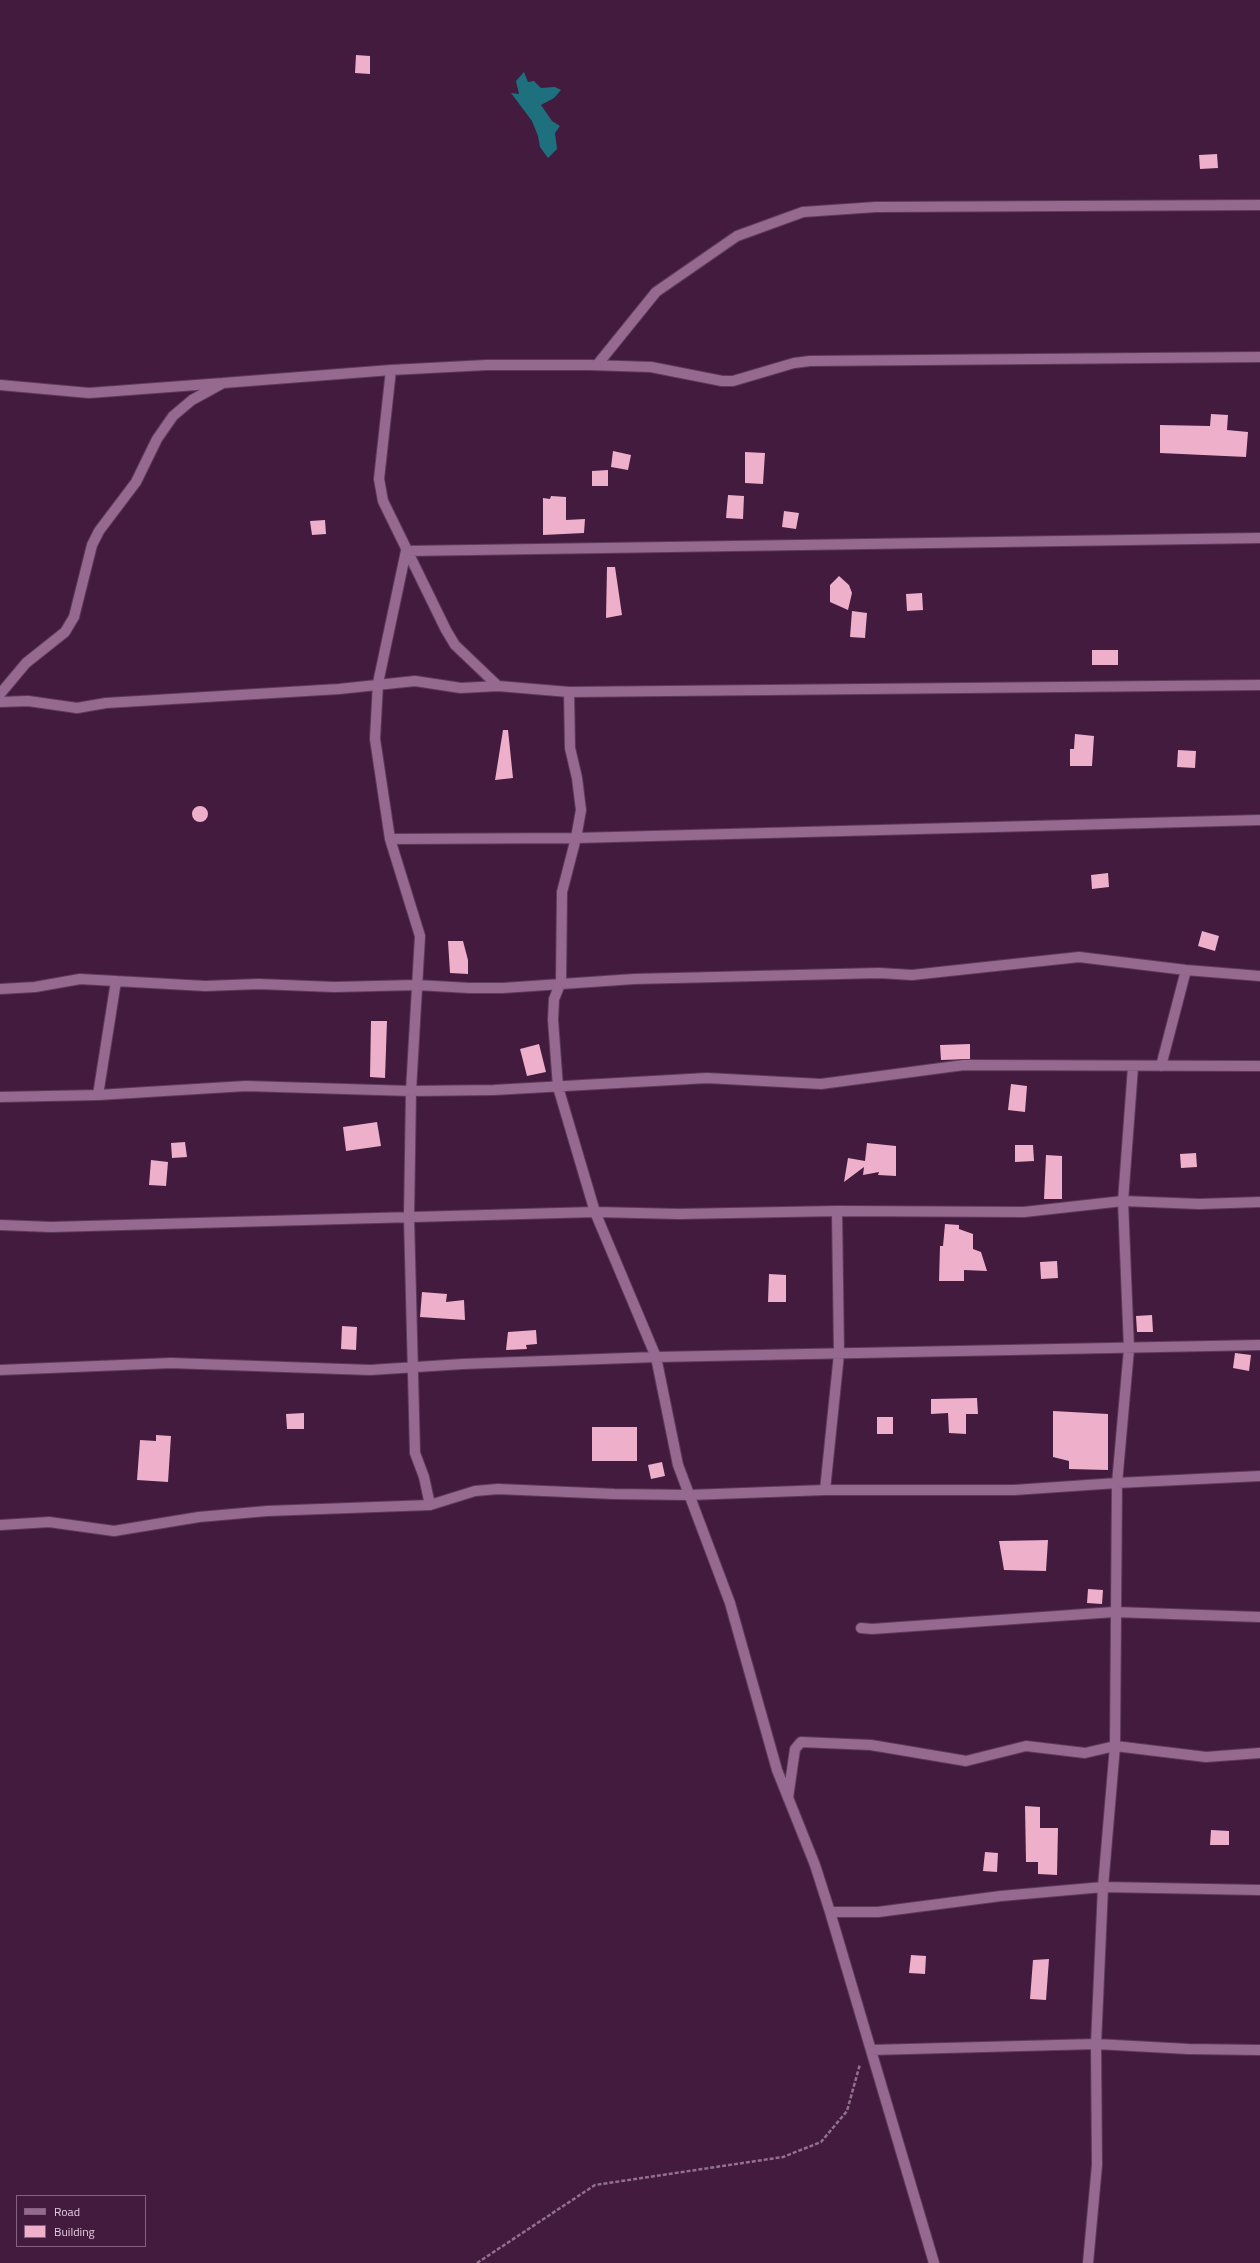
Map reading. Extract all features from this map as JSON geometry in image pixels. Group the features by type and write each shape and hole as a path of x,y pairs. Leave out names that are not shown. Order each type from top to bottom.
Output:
{"street":[{"path":"597,365 656,292 737,236 803,212 876,207 1260,205"},
{"path":"0,385 89,393 392,370 486,365 597,365 657,368 722,381 733,381 794,363 810,361 1260,357"},
{"path":"392,370 379,479 383,501 440,620 455,645 498,686"},
{"path":"0,694 26,664 65,632 74,617 92,545 99,531 136,482 157,439 173,416 192,400 223,383"},
{"path":"406,551 1260,538"},
{"path":"406,551 378,683 375,739 390,839 420,936 411,1091 409,1217 415,1453 424,1477 430,1505"},
{"path":"0,702 28,701 77,708 106,703 339,689 378,683 422,681 461,688 498,686 569,692 1260,685"},
{"path":"569,692 570,748 577,778 581,810 576,838 562,892 561,982 554,999 553,1013 558,1087 595,1212 656,1357 678,1465 730,1603 777,1770 787,1799 815,1865 868,2038 934,2263"},
{"path":"390,839 576,838 1260,820"},
{"path":"0,989 35,987 80,979 205,986 259,984 334,987 417,985 476,988 561,982 879,973 912,975 1079,957 1186,970 1260,976"},
{"path":"1161,1066 1186,970"},
{"path":"98,1095 116,982"},
{"path":"0,1097 98,1095 246,1086 411,1091 494,1090 707,1078 821,1084 842,1083 964,1066 1260,1066"},
{"path":"1088,2263 1097,2166 1096,2044 1103,1887 1114,1746 1114,1612 1117,1483 1129,1349 1123,1201 1133,1067"},
{"path":"0,1225 51,1227 595,1212 679,1214 837,1211 1024,1212 1123,1201 1199,1204 1260,1202"},
{"path":"826,1490 839,1354 837,1211"},
{"path":"0,1370 171,1363 370,1370 656,1357 1129,1349 1260,1345"},
{"path":"0,1525 49,1522 114,1531 200,1517 267,1511 430,1505 475,1491 498,1489 614,1494 689,1495 826,1490 1014,1490 1260,1476"},
{"path":"861,1628 872,1629 1114,1612 1260,1617"},
{"path":"787,1799 795,1749 801,1742 871,1746 966,1761 1026,1746 1085,1753 1114,1746 1206,1757 1260,1753"},
{"path":"830,1912 878,1912 1001,1896 1103,1887 1260,1890"},
{"path":"871,2050 1096,2044 1188,2049 1260,2050"}],"path":[{"path":"477,2263 595,2185 783,2156 821,2142 847,2110 868,2038"}],"shaded area":[{"path":"524,72 528,82 534,81 541,88 555,87 561,90 554,98 541,105 552,121 560,126 555,133 557,149 548,158 540,147 538,136 532,121 511,93 519,94 516,81"}],"building":[{"path":"356,55 370,56 370,74 355,73"},
{"path":"1217,154 1218,168 1200,169 1199,155"},
{"path":"1211,414 1228,415 1227,430 1248,432 1246,457 1160,453 1160,425 1210,426"},
{"path":"613,451 631,455 628,470 611,467"},
{"path":"745,452 765,453 763,484 745,483"},
{"path":"608,470 608,486 592,486 592,471"},
{"path":"728,495 744,496 743,519 726,518"},
{"path":"551,496 566,497 566,520 585,519 584,533 543,535 543,498 550,499"},
{"path":"784,511 799,513 796,529 782,527"},
{"path":"325,520 326,534 312,535 310,521"},
{"path":"607,567 615,567 622,615 606,618"},
{"path":"839,576 849,585 852,593 848,610 830,602 830,585"},
{"path":"922,593 923,610 907,611 906,594"},
{"path":"852,611 867,613 865,638 850,637"},
{"path":"1092,650 1118,650 1118,665 1092,665"},
{"path":"503,730 508,730 513,778 495,780"},
{"path":"1075,734 1094,736 1092,766 1070,766 1070,749 1074,749"},
{"path":"1178,750 1196,751 1195,768 1177,767"},
{"path":"200,806 206,808 208,814 206,820 200,822 194,820 192,814 194,808"},
{"path":"1108,873 1109,887 1092,889 1091,875"},
{"path":"1202,931 1219,936 1215,951 1198,946"},
{"path":"448,941 463,941 468,960 468,974 450,973"},
{"path":"371,1021 387,1021 385,1078 370,1077"},
{"path":"539,1044 546,1072 527,1076 520,1049"},
{"path":"970,1044 970,1059 941,1060 940,1045"},
{"path":"1011,1084 1027,1086 1025,1112 1008,1110"},
{"path":"377,1122 381,1146 346,1151 343,1127"},
{"path":"185,1142 187,1157 172,1158 171,1143"},
{"path":"867,1143 896,1146 896,1176 878,1175 879,1172 863,1175 864,1167 844,1182 848,1158 865,1161"},
{"path":"1015,1145 1033,1145 1034,1161 1015,1162"},
{"path":"1196,1153 1197,1167 1181,1168 1180,1154"},
{"path":"1046,1155 1062,1156 1062,1199 1044,1199"},
{"path":"151,1160 168,1162 166,1186 149,1185"},
{"path":"945,1224 959,1225 959,1229 973,1234 973,1249 981,1252 987,1271 964,1270 964,1281 939,1281 940,1246 943,1246"},
{"path":"1057,1261 1058,1278 1041,1279 1040,1262"},
{"path":"769,1274 786,1275 786,1302 768,1302"},
{"path":"422,1292 447,1294 446,1302 464,1300 465,1320 420,1317"},
{"path":"1152,1315 1153,1332 1137,1332 1136,1316"},
{"path":"342,1326 357,1327 356,1350 341,1349"},
{"path":"536,1330 537,1344 526,1345 527,1349 506,1350 508,1332"},
{"path":"1235,1353 1251,1355 1249,1371 1233,1368"},
{"path":"977,1398 978,1414 966,1414 966,1434 949,1433 948,1413 931,1414 931,1399"},
{"path":"1053,1411 1108,1414 1108,1470 1069,1469 1069,1461 1053,1457"},
{"path":"304,1413 304,1429 287,1429 286,1414"},
{"path":"877,1417 893,1417 893,1434 877,1434"},
{"path":"592,1427 637,1427 637,1461 592,1461"},
{"path":"156,1435 171,1436 168,1482 137,1480 140,1440 156,1441"},
{"path":"662,1462 665,1476 651,1479 648,1465"},
{"path":"1048,1540 1046,1571 1004,1570 999,1541"},
{"path":"1088,1589 1103,1590 1102,1604 1087,1603"},
{"path":"1025,1806 1040,1807 1040,1828 1058,1828 1057,1875 1038,1874 1038,1862 1026,1862"},
{"path":"1211,1830 1229,1831 1229,1845 1210,1845"},
{"path":"985,1852 998,1853 997,1872 983,1871"},
{"path":"911,1955 926,1956 925,1974 909,1973"},
{"path":"1049,1959 1046,2000 1030,1999 1033,1960"}]}
